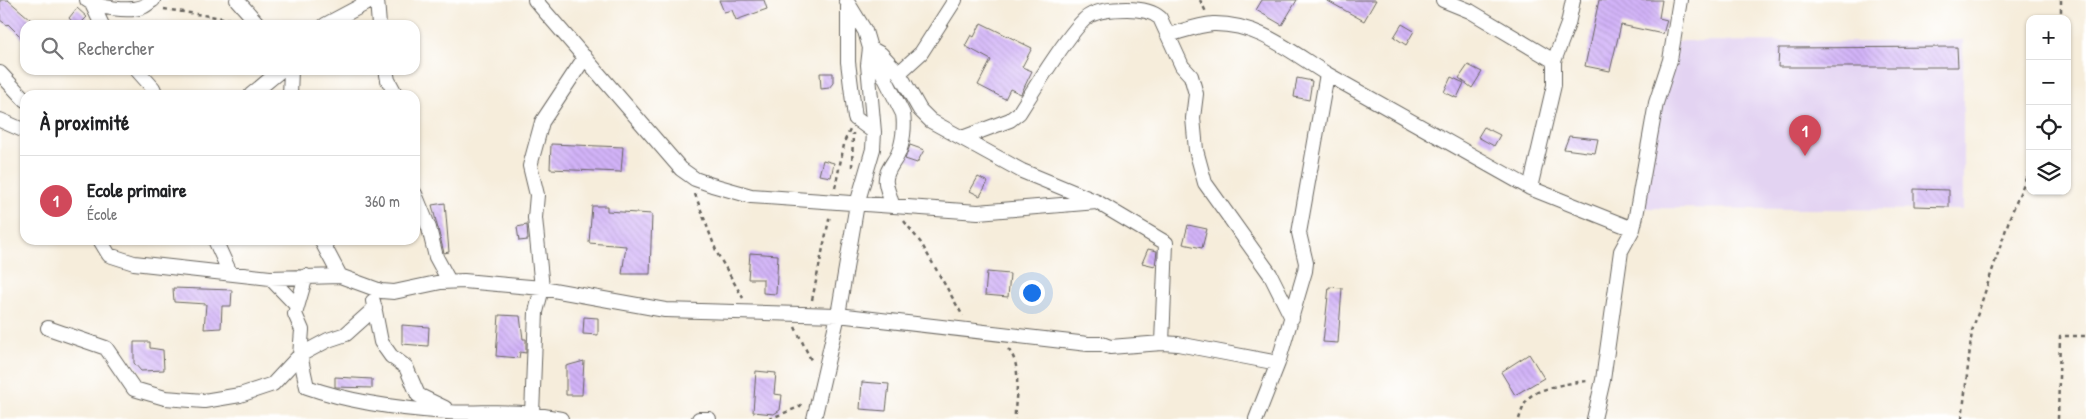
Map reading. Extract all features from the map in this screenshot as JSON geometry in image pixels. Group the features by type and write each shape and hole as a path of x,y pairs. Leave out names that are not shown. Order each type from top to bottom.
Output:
{"street":[{"path":"236,0 254,20"},
{"path":"335,20 372,0"},
{"path":"377,0 379,20"},
{"path":"536,0 681,169 691,176 712,185 751,196 978,212 1097,202"},
{"path":"899,74 921,53 955,0"},
{"path":"1443,0 1470,10 1554,62"},
{"path":"1530,188 1554,85 1554,62 1568,24 1573,0"},
{"path":"1594,419 1603,380 1621,252 1633,229 1656,103 1670,60 1680,0"},
{"path":"89,2 116,9 142,7 149,2"},
{"path":"89,2 99,20"},
{"path":"847,2 866,32 870,48 903,114 904,123 898,153 889,167 886,183 891,195 892,206"},
{"path":"847,2 848,62 855,118 874,132"},
{"path":"962,138 1010,120 1020,113 1076,27 1089,15 1120,9 1145,10 1154,7 1182,66 1191,76 1196,94 1194,126 1196,150 1205,183 1270,274 1292,318"},
{"path":"1168,35 1213,24 1244,27 1264,34 1327,74 1530,188 1633,229"},
{"path":"870,48 881,54 899,74 920,110 931,120 1022,170 1097,202 1166,243 1162,343"},
{"path":"814,419 838,315 856,204 873,149 874,132 868,65 870,48"},
{"path":"532,414 536,312 542,288 535,218 537,195 530,166 542,122 585,57"},
{"path":"0,74 20,95"},
{"path":"1256,419 1278,363 1306,271 1306,258 1299,233 1327,74"},
{"path":"142,75 155,90"},
{"path":"257,90 275,75"},
{"path":"290,90 291,75"},
{"path":"387,75 393,90"},
{"path":"0,120 20,129"},
{"path":"420,206 429,228 436,258 449,281"},
{"path":"103,245 109,255 134,263 270,278 340,276 369,288 394,292 449,281 542,288 665,310 838,315 1102,344 1110,347 1162,343 1178,344 1278,363"},
{"path":"217,245 230,273"},
{"path":"324,245 340,276"},
{"path":"306,276 295,314 302,330 300,355 307,387 341,399 451,416 506,410 561,419"},
{"path":"270,278 297,306"},
{"path":"369,288 384,349 406,367 418,395 451,416"},
{"path":"48,328 106,348 134,389 165,398 204,401 240,395 273,384 300,355 328,340 346,334 375,308"},
{"path":"518,419 532,414"},
{"path":"699,419 709,419"}],"path":[{"path":"2061,0 2061,15"},
{"path":"149,2 180,12 232,20"},
{"path":"691,176 701,214 717,253 751,312"},
{"path":"1962,419 1972,331 2010,217 2026,179"},
{"path":"892,206 921,243 971,330"},
{"path":"785,313 799,332 823,383"},
{"path":"2058,419 2060,336 2086,336"},
{"path":"1003,345 1010,352 1013,359 1018,381 1014,400 1016,419"},
{"path":"1519,419 1527,399 1534,394 1572,382 1603,380"},
{"path":"769,419 799,407 805,401"}],"shaded area":[{"path":"1963,40 1963,210 1638,208 1673,41 1874,42"}],"building":[{"path":"0,0 8,0 31,20 20,20 20,36 8,24 0,20"},
{"path":"719,0 764,0 767,9 736,20 732,10 724,12"},
{"path":"1262,0 1297,0 1282,25 1256,10"},
{"path":"1326,0 1376,0 1364,21"},
{"path":"1599,0 1662,0 1659,18 1667,20 1663,34 1621,25 1610,71 1585,66"},
{"path":"77,8 87,17 84,20 71,20 69,18"},
{"path":"981,23 1032,48 1022,67 1032,71 1021,94 1010,89 1005,99 978,85 991,60 965,46 971,35 974,37"},
{"path":"1402,24 1414,31 1406,45 1394,37"},
{"path":"1957,47 1958,67 1778,67 1779,48"},
{"path":"1468,65 1482,72 1472,88 1459,78"},
{"path":"820,73 833,73 833,83 829,88 821,89"},
{"path":"1451,77 1464,83 1457,98 1444,92"},
{"path":"1297,78 1312,81 1309,100 1294,97"},
{"path":"1484,127 1500,135 1494,146 1478,137"},
{"path":"1569,136 1598,139 1595,153 1564,149"},
{"path":"551,144 623,147 621,172 550,169"},
{"path":"910,145 924,150 917,163 905,159"},
{"path":"823,160 834,163 831,177 819,175"},
{"path":"978,177 988,182 980,196 970,191"},
{"path":"1914,189 1949,190 1949,207 1914,206"},
{"path":"445,203 449,252 444,253 432,205"},
{"path":"592,206 607,206 607,211 652,214 650,274 622,274 626,246 589,243"},
{"path":"527,225 528,240 519,241 517,227"},
{"path":"1188,225 1207,229 1202,248 1183,244"},
{"path":"1148,249 1157,251 1155,266 1142,263"},
{"path":"750,253 778,255 776,294 763,293 763,279 748,279"},
{"path":"987,272 1010,274 1008,297 985,295"},
{"path":"1329,287 1342,288 1338,343 1323,342"},
{"path":"173,288 232,290 231,306 222,306 221,328 204,329 206,304 174,302"},
{"path":"499,315 520,316 523,339 526,339 526,353 520,352 519,358 496,356"},
{"path":"584,317 598,318 598,335 583,334"},
{"path":"402,325 429,327 428,346 402,344"},
{"path":"134,342 150,342 150,348 163,350 164,370 141,371 134,363"},
{"path":"1529,354 1544,378 1515,395 1501,372"},
{"path":"584,361 582,395 566,395 566,366"},
{"path":"756,371 776,373 774,394 782,395 780,410 774,414 753,412"},
{"path":"335,377 372,379 372,388 335,387"},
{"path":"862,382 889,384 886,411 860,409"}],"place":[{"name":"Ecole primaire","path":"1805,156"}]}
